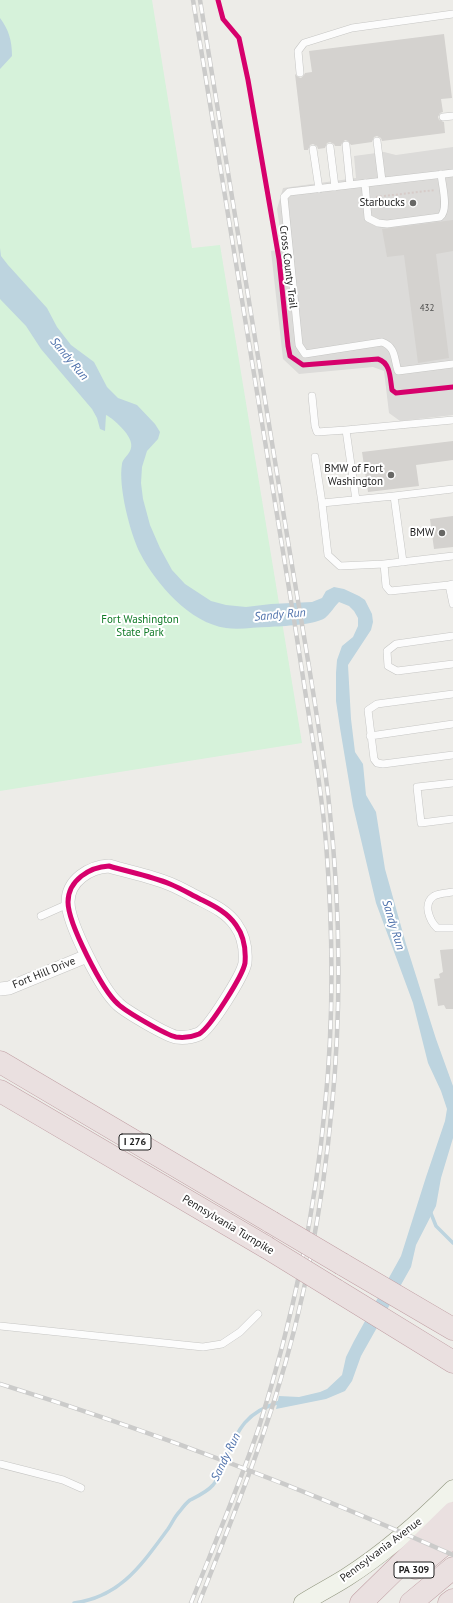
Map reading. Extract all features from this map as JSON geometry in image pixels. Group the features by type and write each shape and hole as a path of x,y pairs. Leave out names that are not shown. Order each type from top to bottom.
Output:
{"highway":[{"name":"I 276","path":"0,1062 453,1329"},
{"name":"Pennsylvania Turnpike","path":"0,1091 266,1247 453,1362"},
{"path":"361,1603 453,1513"},
{"name":"PA 309","path":"375,1603 453,1537"},
{"name":"PA 309","path":"411,1603 453,1568"},
{"path":"448,1603 453,1600"}],"main road":[{"name":"Pennsylvania Avenue","path":"303,1603 348,1576 384,1550 426,1516 453,1489"}],"street":[{"path":"109,866 170,884 218,907 230,918 241,934 244,943 245,964 242,974 208,1026 199,1034 186,1038 172,1036 119,1006 107,992 87,956 69,914 68,904 70,890 76,881 93,868 109,866"},
{"name":"Fort Hill Drive","path":"0,989 9,988 87,956"}],"lane":[{"path":"300,74 298,51 304,43 352,28 453,14"},
{"path":"443,117 453,116"},
{"path":"377,141 382,181"},
{"path":"346,145 350,185"},
{"path":"330,147 335,187"},
{"path":"313,149 320,189"},
{"path":"365,183 368,218 378,224 387,224 442,216 444,206 441,174"},
{"path":"453,174 441,174 289,192 284,197 299,345 305,354 382,342 388,344 392,348 398,371 453,364"},
{"path":"312,396 317,432 453,420"},
{"path":"346,430 356,500"},
{"path":"315,457 328,555 340,566 384,564 453,556"},
{"path":"322,503 453,489"},
{"path":"394,496 403,562"},
{"path":"384,564 386,586 390,591 451,585 453,604"},
{"path":"453,636 396,644 387,651 388,666 397,671 453,664"},
{"path":"453,694 377,704 368,710 374,760 377,763 383,764 453,755"},
{"path":"370,736 453,724"},
{"path":"453,783 417,787 421,823 453,819"},
{"path":"453,892 438,894 432,897 429,902 428,911 431,922 437,928 453,928"},
{"path":"41,916 68,904"},
{"path":"0,1326 203,1347 222,1344 240,1332 258,1314"},
{"path":"0,1464 64,1480 81,1488"}],"path":[{"path":"219,0 220,7"},
{"path":"374,198 439,190"}],"shaded area":[{"path":"453,147 453,415 400,421 389,413 384,371 373,367 299,374 283,359 271,251 283,249 277,209 283,188 356,178 354,156 384,152 396,155"}],"green space":[{"name":"Fort Washington State Park","path":"0,0 152,0 192,248 220,245 302,743 0,791"}],"water":[{"path":"0,18 6,27 9,36 12,56 0,69"},
{"path":"0,248 1,256 47,308 57,327 71,345 94,362 107,387 118,398 137,405 155,424 160,432 158,439 147,451 142,467 141,483 143,499 150,525 160,548 172,570 185,584 211,601 226,605 246,607 312,602 322,598 326,591 334,587 344,589 365,600 372,614 373,622 371,630 348,665 351,719 355,752 363,764 366,795 376,812 385,869 406,944 436,1039 453,1086 453,1138 441,1178 436,1206 416,1245 411,1267 361,1356 352,1381 345,1391 326,1399 276,1409 279,1396 299,1397 320,1392 327,1389 342,1375 346,1357 401,1256 445,1121 447,1109 441,1091 428,1063 413,1003 376,903 353,806 336,701 336,673 337,660 342,646 353,637 358,626 358,618 349,606 339,602 325,618 306,624 231,629 213,625 200,619 187,610 165,589 155,577 140,553 132,534 123,497 121,473 122,464 131,450 130,439 121,427 106,415 105,431 100,429 97,418 92,409 41,349 26,326 0,299"}],"building":[{"path":"444,34 452,98 441,99 443,112 440,113 438,117 439,120 444,122 445,133 382,141 381,138 377,136 374,137 372,142 351,145 345,140 341,146 335,146 330,142 327,143 325,148 318,149 317,146 313,144 310,145 308,150 304,150 295,74 301,78 305,73 312,72 309,51"},
{"path":"453,220 453,251 436,254 449,358 418,363 404,255 387,257 382,229"},
{"name":"BMW of Fort Washington","path":"453,441 453,460 416,465 419,486 368,492 362,452"},
{"name":"BMW","path":"453,516 453,547 434,549 430,519"},
{"path":"453,949 453,1009 446,1009 444,1005 438,1006 434,979 440,978 439,974 443,972 440,950"}],"waterway":[{"path":"430,1211 436,1226 453,1243"},
{"name":"Sandy Run","path":"74,1603 90,1600 105,1594 129,1577 149,1554 186,1504 190,1500 205,1492 214,1483 242,1426 257,1412 280,1402"}],"railway":[{"path":"191,1603 235,1493 259,1427 282,1348 301,1268 321,1147 328,1073 332,974 328,876 320,786 193,0"},
{"path":"199,1603 258,1448 276,1395 296,1324 312,1252 324,1179 335,1067 338,989 335,872 324,761 200,0"},
{"path":"0,1384 58,1402 229,1463 341,1507 453,1555"}],"cycle path":[{"name":"Cross County Trail","path":"218,0 223,19 239,38 248,80 279,259 290,356 303,365 378,359 388,368 392,390 396,393 453,387"},
{"path":"109,866 178,887 229,916 239,929 245,948 245,963 243,969 218,1012 211,1022 199,1034 188,1037 176,1037 137,1017 118,1004 103,985 95,971 87,956 69,912 69,894 72,887 81,876 95,869 109,866"}],"place":[{"name":"Starbucks","path":"413,203"},
{"name":"BMW of Fort Washington","path":"391,475"},
{"name":"BMW","path":"442,533"}]}
